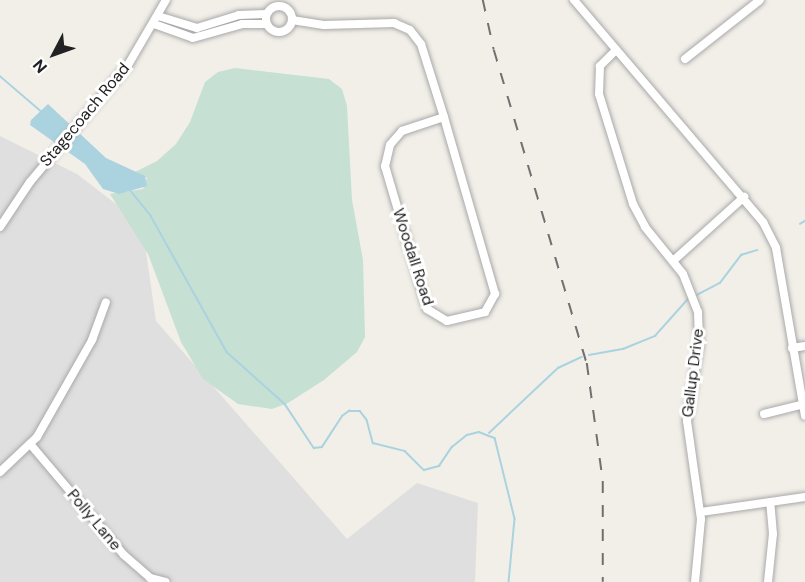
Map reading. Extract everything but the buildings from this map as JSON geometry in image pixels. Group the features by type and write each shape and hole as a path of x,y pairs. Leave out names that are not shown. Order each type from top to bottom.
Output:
{"street":[{"name":"Stagecoach Road","path":"0,227 51,158 128,65 166,0"},
{"path":"574,0 744,197 776,248 801,405 805,416"},
{"path":"685,59 760,0"},
{"name":"Woodall Road","path":"156,20 197,28 239,15 266,14 272,7 282,5 290,11 292,20"},
{"path":"266,14 266,24"},
{"name":"Woodall Road","path":"156,20 193,38 242,24 266,24 280,32 292,20"},
{"name":"Woodall Road","path":"292,20 324,25 390,22 407,28 421,44 444,117 495,294 485,312 447,321 427,309 385,166 390,145 402,131 444,117"},
{"name":"Gallup Drive","path":"616,50 600,66 599,94 638,217 691,287 698,312 699,345 687,421 701,512 695,582"},
{"path":"673,261 744,197"},
{"path":"0,472 31,445 92,340 106,302"},
{"path":"792,348 805,346"},
{"path":"764,414 801,405"},
{"name":"Polly Lane","path":"31,445 124,555 150,578 166,582"},
{"path":"701,512 805,496"},
{"path":"768,582 773,534 770,502"}],"shaded area":[{"path":"0,136 77,174 142,224 156,321 347,539 417,483 478,503 475,582 0,582"}],"green space":[{"path":"235,68 329,79 342,89 347,106 352,200 363,260 365,337 357,352 324,380 288,403 272,409 238,404 203,379 181,342 148,254 110,194 143,189 147,178 135,172 157,161 176,144 190,122 205,82 218,72"}],"water":[{"path":"48,104 106,158 145,176 147,186 119,194 103,189 85,164 30,125 31,120"}],"waterway":[{"path":"0,76 42,112"},
{"path":"131,191 151,216 227,352 285,404 314,448 322,447 342,416 349,411 360,411 367,420 373,443 405,451 424,470 439,466 452,447 467,435 479,432 495,438 515,519 509,582"},
{"path":"800,224 805,221"},
{"path":"697,295 720,283 741,255 757,250"},
{"path":"589,355 623,349 655,336 689,298"},
{"path":"489,433 558,368 582,357"}],"railway":[{"path":"483,0 494,50 587,363 603,481 603,582"}]}
